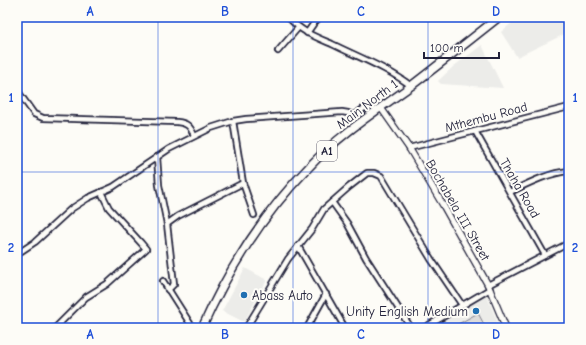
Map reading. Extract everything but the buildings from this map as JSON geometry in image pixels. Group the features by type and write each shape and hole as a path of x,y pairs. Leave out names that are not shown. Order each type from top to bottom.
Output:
{"main road":[{"name":"Main North 1","path":"202,328 214,300 238,258 273,207 309,166 363,120 411,86 500,17"}],"street":[{"path":"288,17 298,28 361,58 403,80 411,86"},
{"path":"307,33 320,17"},
{"path":"278,51 298,28"},
{"path":"18,94 34,114 43,118 177,122 187,124 194,135"},
{"path":"17,254 35,242 71,209 88,198 113,187 157,157 194,135 233,121 342,112 353,116 366,107"},
{"name":"Mthembu Road","path":"409,148 569,107"},
{"name":"Bochabela III Street","path":"381,108 409,148 443,205 489,287 506,328"},
{"path":"357,112 363,120"},
{"path":"233,121 243,183 254,214"},
{"name":"Thaha Road","path":"475,131 545,255"},
{"path":"157,157 159,185 167,224 174,284 168,290"},
{"path":"510,192 549,175 569,171"},
{"path":"246,328 288,259 312,228 324,209 349,186 367,173 374,172 381,176 431,259 462,305"},
{"path":"167,224 178,216 243,183"},
{"path":"55,328 86,297 106,284 146,249 109,208 101,192"},
{"path":"332,202 347,223 366,258 411,328"},
{"path":"424,328 489,287 569,243"},
{"path":"298,246 345,328"},
{"path":"163,281 190,325 195,327 194,328"},
{"path":"307,328 326,294"}],"shaded area":[{"path":"519,17 567,17 569,20 569,32 517,57 501,32"},
{"path":"482,45 503,88 441,84 438,81 454,66"},
{"name":"Abass Auto","path":"245,268 267,280 244,322 222,311"},
{"name":"Unity English Medium","path":"486,294 500,328 430,328"},
{"path":"478,313 486,328 451,328"}],"place":[{"name":"Abass Auto","path":"244,295"},
{"name":"Unity English Medium","path":"476,311"}]}
